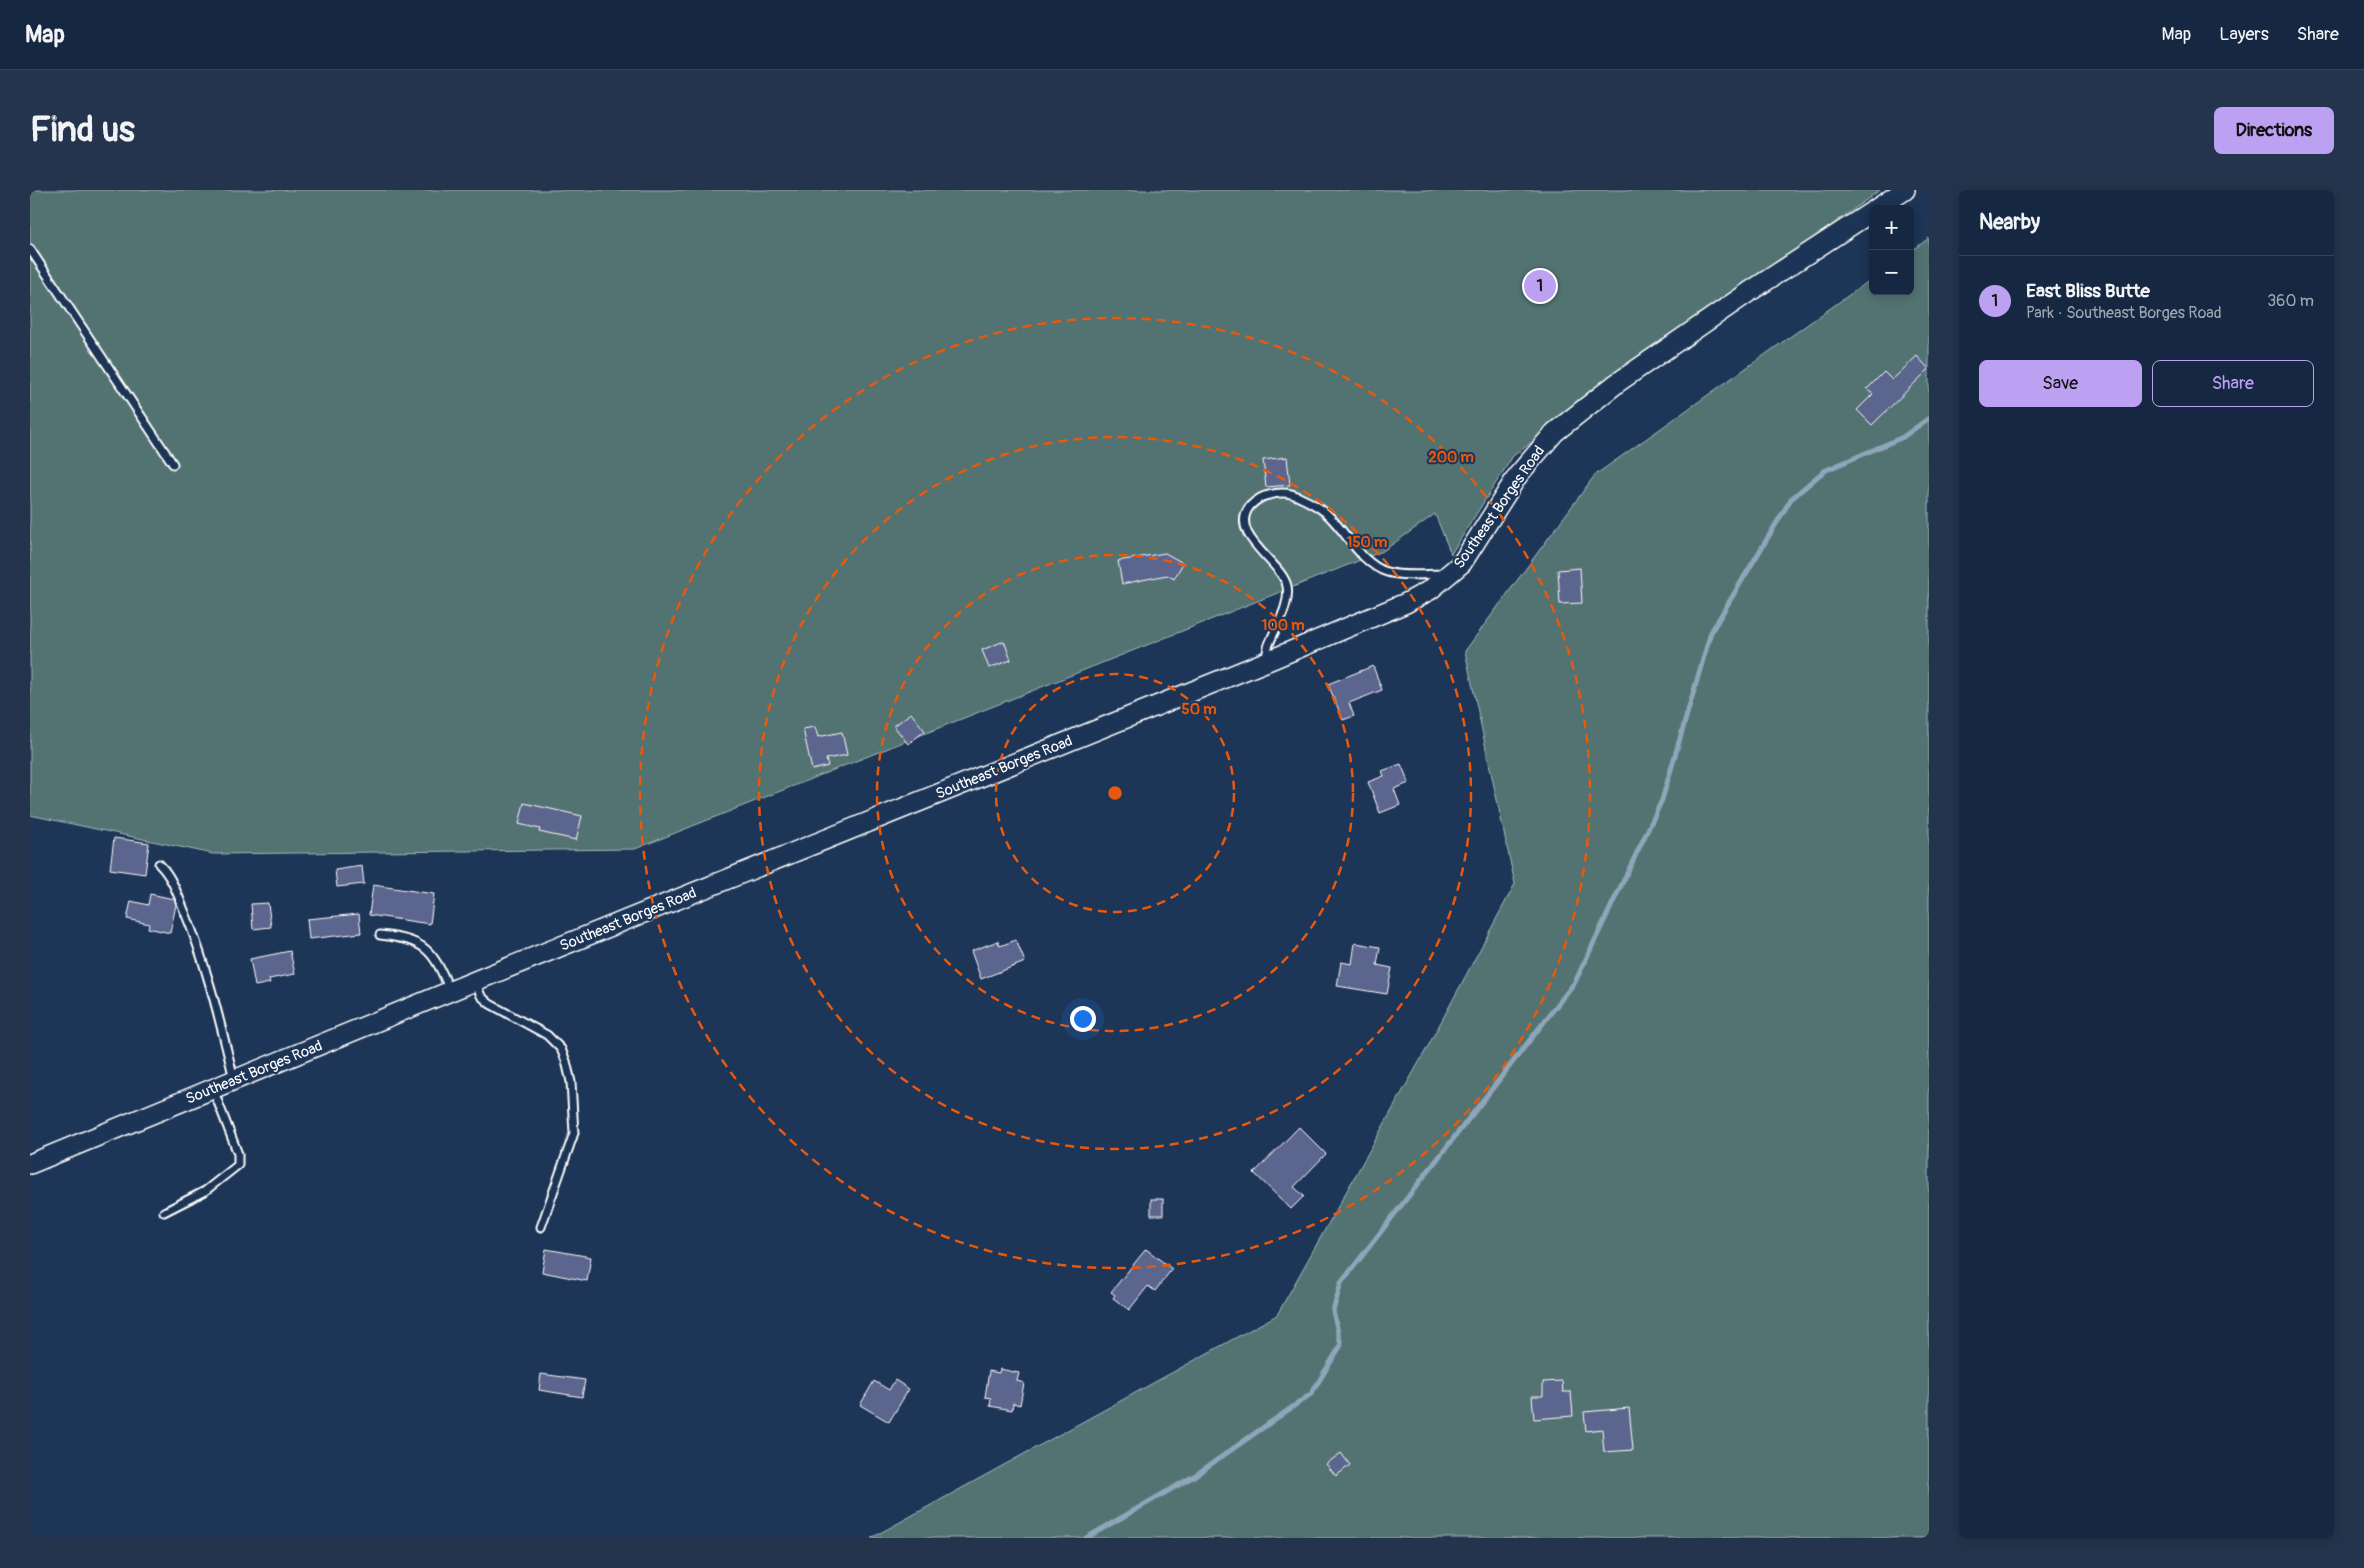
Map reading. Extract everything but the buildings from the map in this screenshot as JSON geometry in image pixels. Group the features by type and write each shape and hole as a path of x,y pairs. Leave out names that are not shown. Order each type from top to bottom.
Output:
{"street":[{"path":"1882,205 1905,190"},
{"name":"Southeast Borges Road","path":"30,1164 450,991 1270,660 1406,603 1430,590 1451,573 1470,551 1518,474 1555,432 1617,383 1749,292 1869,214"}],"lane":[{"path":"30,249 173,464"},
{"path":"1270,660 1267,652 1268,647 1284,608 1287,586 1274,564 1252,541 1248,532 1246,515 1254,502 1266,496 1278,493 1292,494 1309,501 1329,516 1357,550 1372,564 1386,572 1400,575 1451,573"},
{"path":"159,864 169,874 194,934 220,1019 234,1080"},
{"path":"380,935 405,938 420,944 437,962 450,991"},
{"path":"475,981 481,996 490,1004 547,1035 561,1049 566,1061 571,1082 574,1133 541,1227"},
{"path":"164,1212 205,1191 238,1165 238,1154 213,1089"}],"green space":[{"path":"30,190 1880,190 1513,456 1451,554 1435,514 1383,551 635,849 213,854 30,815"},
{"path":"1929,238 1929,1538 871,1538 1277,1315 1427,1048 1515,884 1465,651 1595,475 1869,281 1869,295 1914,295 1914,249"}],"waterway":[{"path":"1086,1538 1194,1476 1311,1394 1341,1345 1333,1311 1341,1283 1575,982 1662,800 1711,632 1791,499 1824,471 1903,437 1929,418"}],"place":[{"name":"East Bliss Butte","path":"1540,286"}]}
